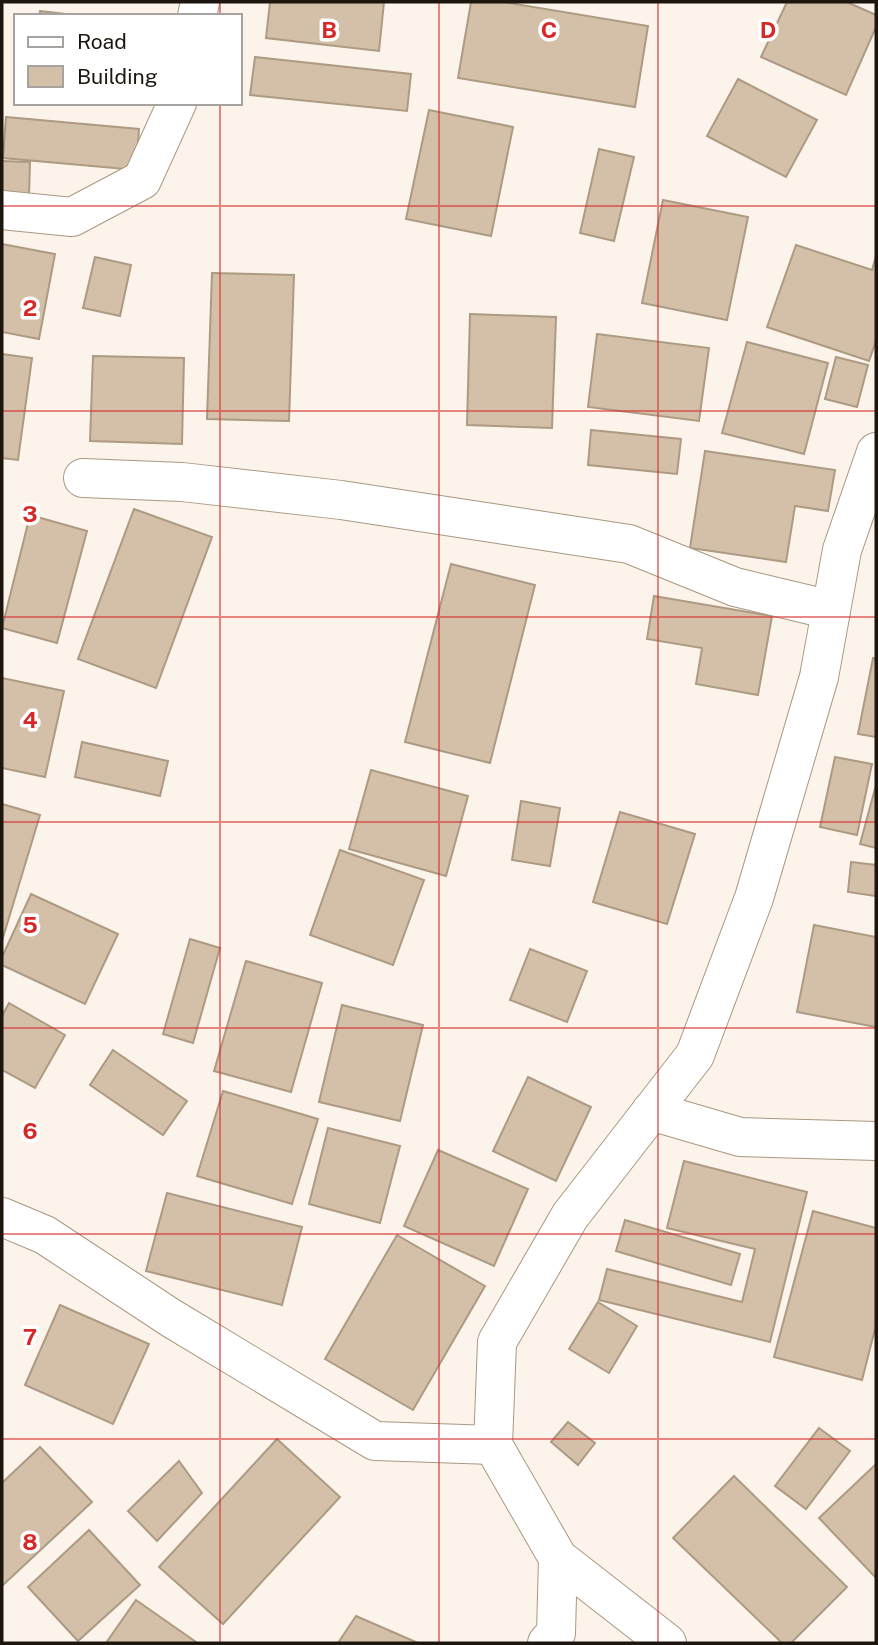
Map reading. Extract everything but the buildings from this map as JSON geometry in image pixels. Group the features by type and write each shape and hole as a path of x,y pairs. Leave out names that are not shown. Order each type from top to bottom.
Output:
{"street":[{"path":"2,210 72,218 142,180 176,105"},
{"path":"667,1643 558,1558 493,1445 497,1342 570,1216 695,1055 754,898 818,677 842,550 876,452"},
{"path":"83,478 181,482 341,500 629,544 735,587 831,610"},
{"path":"651,1111 740,1137 876,1141"},
{"path":"2,1217 45,1235 171,1318 375,1441 493,1445"},
{"path":"547,1643 556,1633 558,1558"}]}
